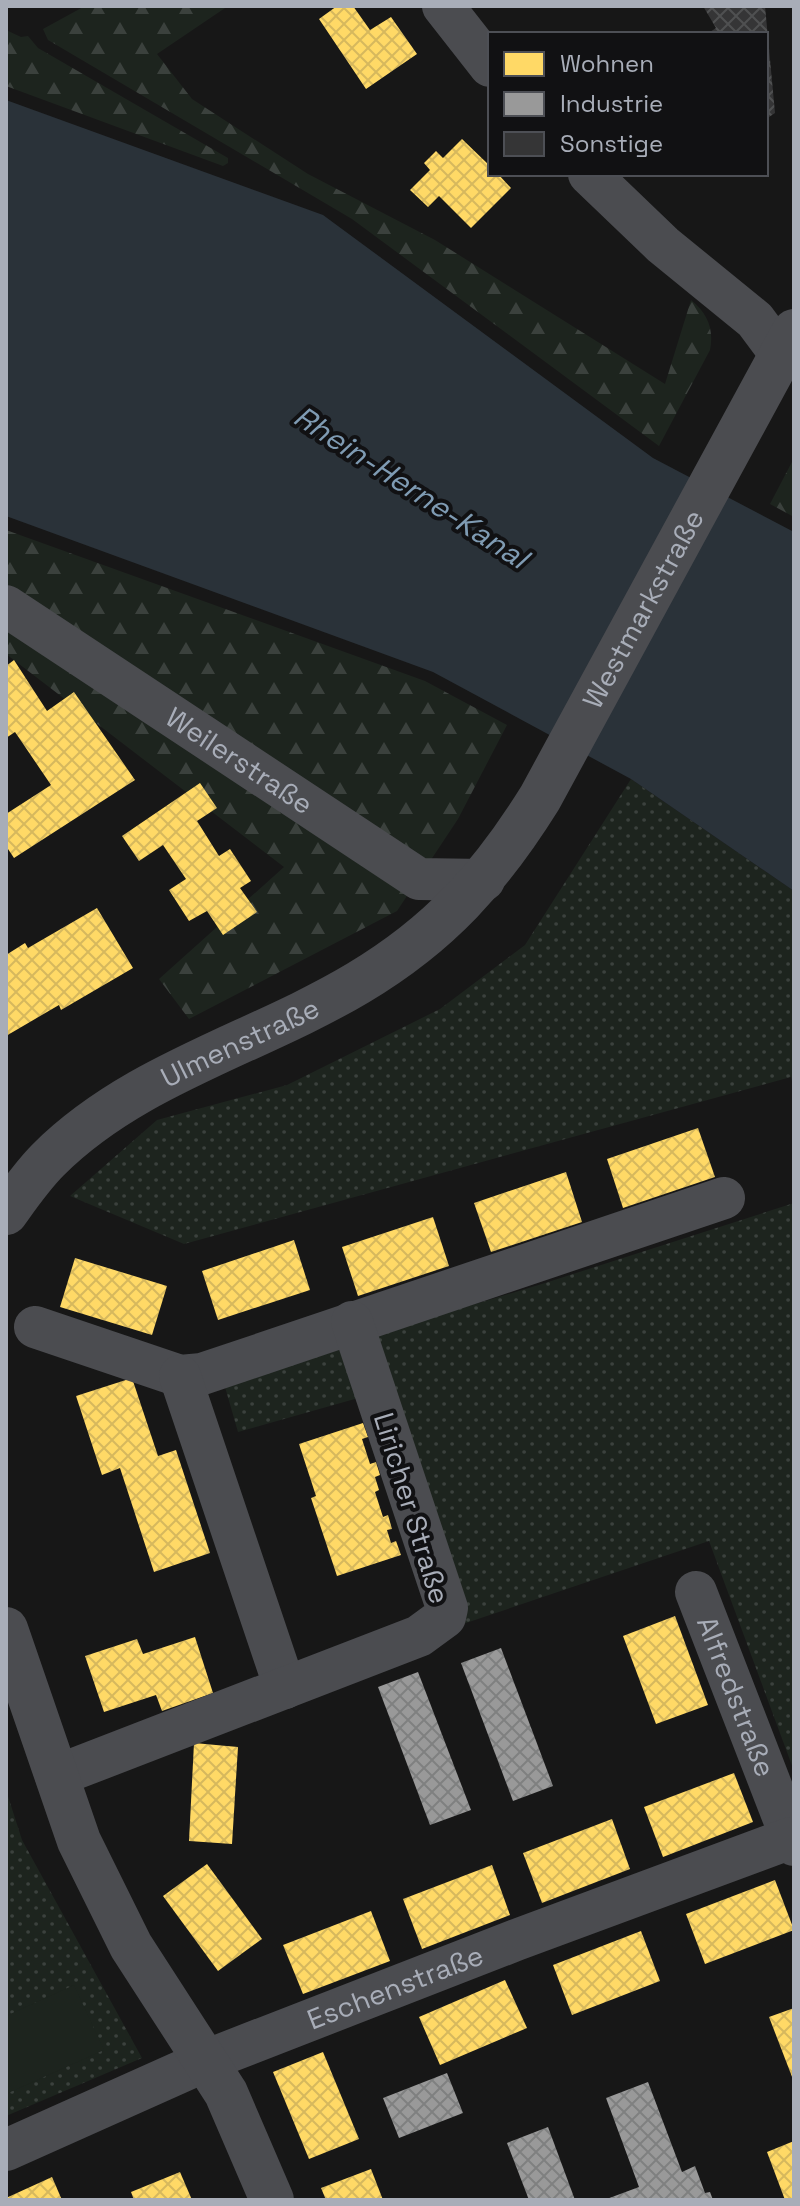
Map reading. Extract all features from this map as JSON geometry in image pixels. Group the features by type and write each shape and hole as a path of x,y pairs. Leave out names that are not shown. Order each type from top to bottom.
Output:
{"street":[{"path":"443,6 488,63"},
{"path":"591,176 663,245 787,343"},
{"name":"Westmarkstraße","path":"484,880 514,840 559,762 787,343"},
{"name":"Weilerstraße","path":"6,606 419,879 484,880"},
{"name":"Ulmenstraße","path":"6,1213 48,1160 108,1111 145,1088 358,983 435,928 484,880"},
{"path":"35,1327 180,1376 202,1374 724,1198"},
{"name":"Liricher Straße","path":"56,1776 419,1636 445,1617 447,1608 352,1322"},
{"path":"180,1376 285,1688"},
{"name":"Alfredstraße","path":"696,1592 793,1841"},
{"path":"6,1629 79,1841 131,1946 226,2093 272,2200"},
{"name":"Eschenstraße","path":"6,2150 205,2061 516,1940 793,1841"}],"green space":[{"path":"85,6 228,6 157,54 192,99 308,174 435,240 665,384 691,300 708,322 710,350 659,446 352,219 48,40 43,29"},
{"path":"6,30 21,37 28,36 38,48 228,158 228,163 223,166 6,86"},
{"path":"794,458 794,517 770,504"},
{"path":"6,530 425,681 507,725 458,819 397,911 189,1019 159,979 284,867 6,654"},
{"path":"631,779 794,891 794,1089 791,1077 184,1244 70,1196 157,1120 287,1085 440,1009 525,945"},
{"path":"794,1203 794,1771 709,1541 460,1625 376,1393 238,1432 223,1380 545,1283"},
{"path":"6,1790 22,1840 142,2058 6,2116"},
{"path":"74,1985 104,2050 6,2094 6,2016"}],"water":[{"name":"Rhein-Herne-Kanal","path":"6,100 323,215 653,458 794,532 794,891 631,779 433,672 6,516"}],"building: Wohnen":[{"path":"337,6 353,6 370,30 391,17 417,54 366,89 319,19"},
{"path":"462,139 488,164 488,176 500,176 511,188 471,228 439,196 428,207 410,190 430,170 424,163 436,151 443,158"},
{"path":"14,660 47,711 74,692 135,780 14,858 6,846 6,814 51,785 15,732 6,738 6,666"},
{"path":"200,783 217,808 197,821 219,856 230,849 251,881 240,888 257,912 223,935 207,911 189,921 169,890 186,879 163,845 139,861 122,836"},
{"path":"97,908 133,968 61,1010 59,1005 6,1036 6,955 25,943 28,948"},
{"path":"698,1128 715,1177 623,1208 607,1159"},
{"path":"566,1172 582,1222 491,1252 474,1203"},
{"path":"433,1217 449,1266 358,1296 342,1247"},
{"path":"294,1240 310,1290 218,1320 202,1271"},
{"path":"75,1258 167,1286 152,1335 60,1307"},
{"path":"132,1378 158,1456 176,1450 210,1553 154,1572 120,1468 102,1475 76,1396"},
{"path":"363,1423 368,1437 362,1439 370,1464 376,1462 380,1475 375,1477 379,1490 375,1492 383,1517 388,1515 392,1529 387,1530 391,1543 396,1541 401,1555 337,1576 311,1498 316,1496 299,1444"},
{"path":"675,1616 708,1705 656,1724 623,1636"},
{"path":"195,1637 213,1693 162,1711 156,1695 104,1712 85,1656 137,1639 143,1654"},
{"path":"194,1743 238,1747 232,1844 189,1841"},
{"path":"734,1773 753,1822 663,1857 644,1807"},
{"path":"612,1819 630,1869 542,1903 523,1853"},
{"path":"207,1864 262,1939 218,1971 163,1896"},
{"path":"492,1865 510,1915 422,1949 403,1899"},
{"path":"775,1880 794,1930 705,1964 686,1914"},
{"path":"371,1911 390,1961 303,1994 283,1945"},
{"path":"641,1931 660,1981 572,2015 553,1965"},
{"path":"505,1980 527,2028 440,2065 419,2017"},
{"path":"794,2008 794,2082 769,2017"},
{"path":"323,2052 359,2139 309,2159 273,2072"},
{"path":"794,2141 794,2200 785,2200 767,2152"},
{"path":"371,2169 383,2200 326,2200 321,2188"},
{"path":"180,2172 192,2200 134,2200 131,2192"},
{"path":"52,2177 62,2200 6,2200 6,2198"}],"building: Industrie":[{"path":"501,1648 553,1786 513,1801 461,1663"},
{"path":"418,1672 471,1810 430,1825 378,1687"},
{"path":"447,2073 463,2113 399,2138 383,2098"},
{"path":"648,2082 682,2172 695,2166 705,2193 710,2192 713,2200 604,2200 639,2187 606,2098"},
{"path":"548,2127 575,2200 529,2200 507,2143"}],"building: Sonstige":[{"path":"703,6 765,6 767,32 710,32 716,28"},
{"path":"768,38 775,113 768,118"}]}
